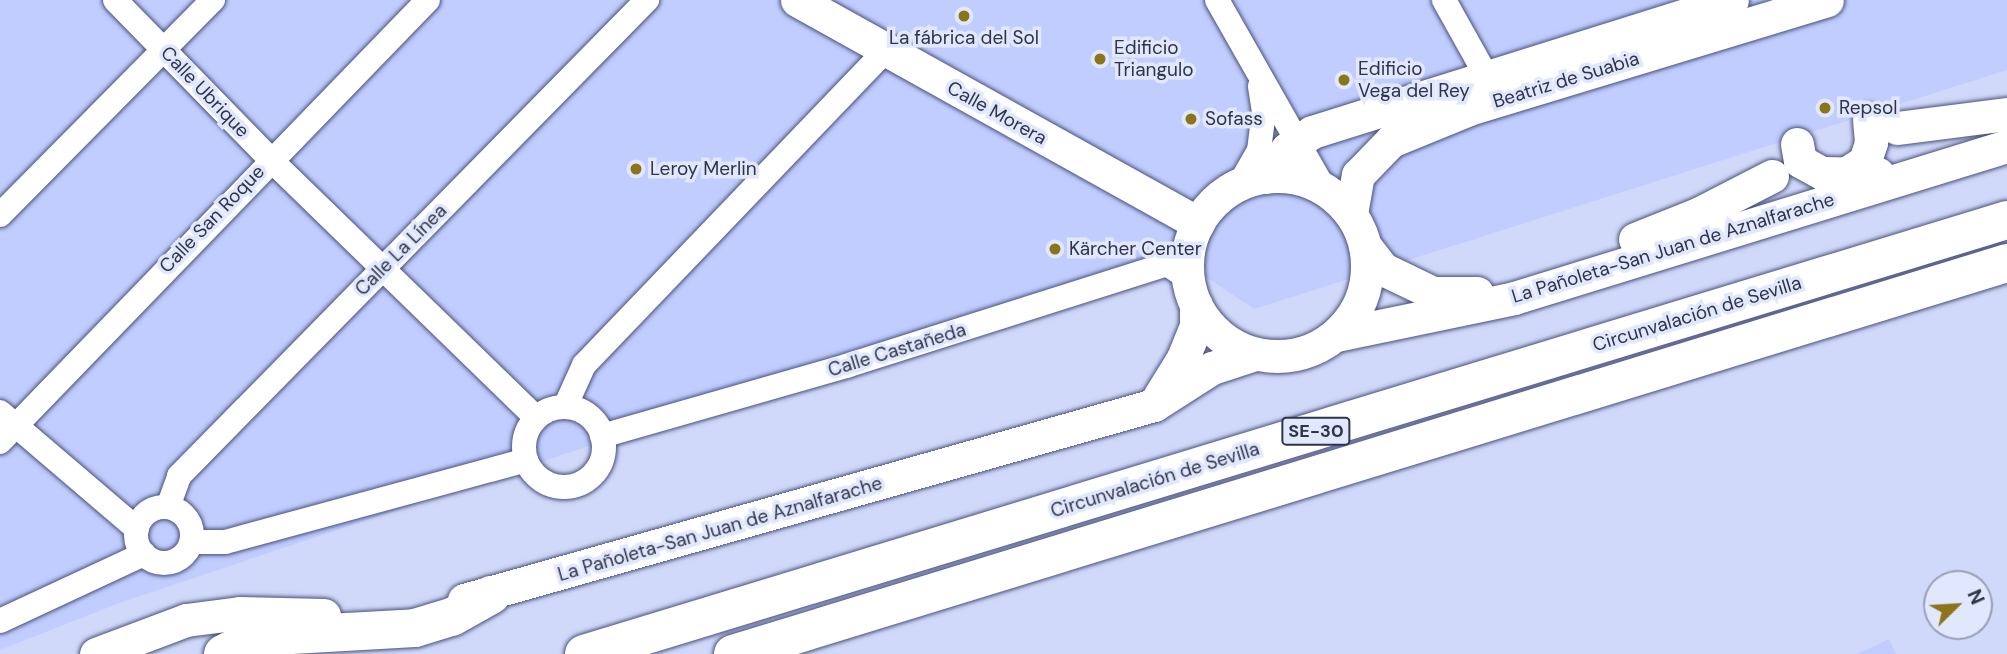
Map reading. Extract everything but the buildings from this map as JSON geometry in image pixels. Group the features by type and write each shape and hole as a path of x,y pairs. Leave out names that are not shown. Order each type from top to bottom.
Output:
{"highway":[{"name":"Circunvalación de Sevilla","path":"584,654 2007,220"},
{"name":"SE-30","path":"733,654 2007,263"},
{"path":"223,654 252,639 274,636 415,628 452,617 491,595"}],"main road":[{"name":"Calle Morera","path":"798,0 885,51 1198,223"},
{"name":"Beatriz de Suabia","path":"1252,181 1312,132 1732,0"},
{"name":"Beatriz de Suabia","path":"1351,214 1358,175 1391,141 1469,109 1827,0"},
{"path":"1740,228 1845,175 1865,161 1871,142 1883,124 2007,114"},
{"name":"La Pañoleta-San Juan de Aznalfarache","path":"1365,246 1383,269 1433,293 1505,290 1845,175 2007,129"},
{"path":"1797,144 1800,161 1822,173 1867,177 2007,144"},
{"name":"La Pañoleta-San Juan de Aznalfarache","path":"1336,335 1514,298 2007,144"},
{"path":"1555,274 1700,213 1772,176"},
{"path":"1154,404 1183,358 1196,326 1192,292 1188,250 1198,223 1215,201 1252,181 1297,178 1325,190 1351,214 1365,246 1363,294 1336,335 1306,352 1255,354 1227,341 1192,292"},
{"name":"La Pañoleta-San Juan de Aznalfarache","path":"96,654 186,620 240,613 278,616 388,614 491,595 1154,404 1212,368 1255,354"},
{"name":"La Pañoleta-San Juan de Aznalfarache","path":"140,654 278,616"}],"street":[{"name":"Calle Ubrique","path":"115,0 270,159 536,418"},
{"path":"0,215 212,0"},
{"name":"Calle San Roque","path":"5,427 428,0"},
{"name":"Calle La Línea","path":"168,507 179,476 647,0"},
{"path":"1217,0 1258,78 1299,141 1325,190"},
{"path":"1444,0 1487,77"},
{"path":"565,407 584,365 885,51"},
{"path":"1252,181 1264,112 1258,78"},
{"name":"Calle Castañeda","path":"603,436 846,366 1167,264 1192,292"},
{"path":"565,407 589,415 603,436 602,461 587,481 575,486 550,485 539,479 526,460 525,437 536,418 565,407"},
{"path":"5,427 137,529"},
{"path":"192,542 185,515 168,507 150,511 137,529 137,542 144,554 155,562 174,562 192,542 225,542 526,460"},
{"path":"0,621 144,554"}],"shaded area":[{"path":"0,0 2007,0 2007,70 1254,309 1169,252 122,602 0,650"},
{"path":"1889,639 1896,654 1857,654"}],"place":[{"name":"La fábrica del Sol","path":"964,16"},
{"name":"Edificio Triangulo","path":"1100,59"},
{"name":"Edificio Vega del Rey","path":"1344,80"},
{"name":"Repsol","path":"1825,108"},
{"name":"Sofass","path":"1191,119"},
{"name":"Leroy Merlin","path":"636,169"},
{"name":"Kärcher Center","path":"1055,249"}]}
